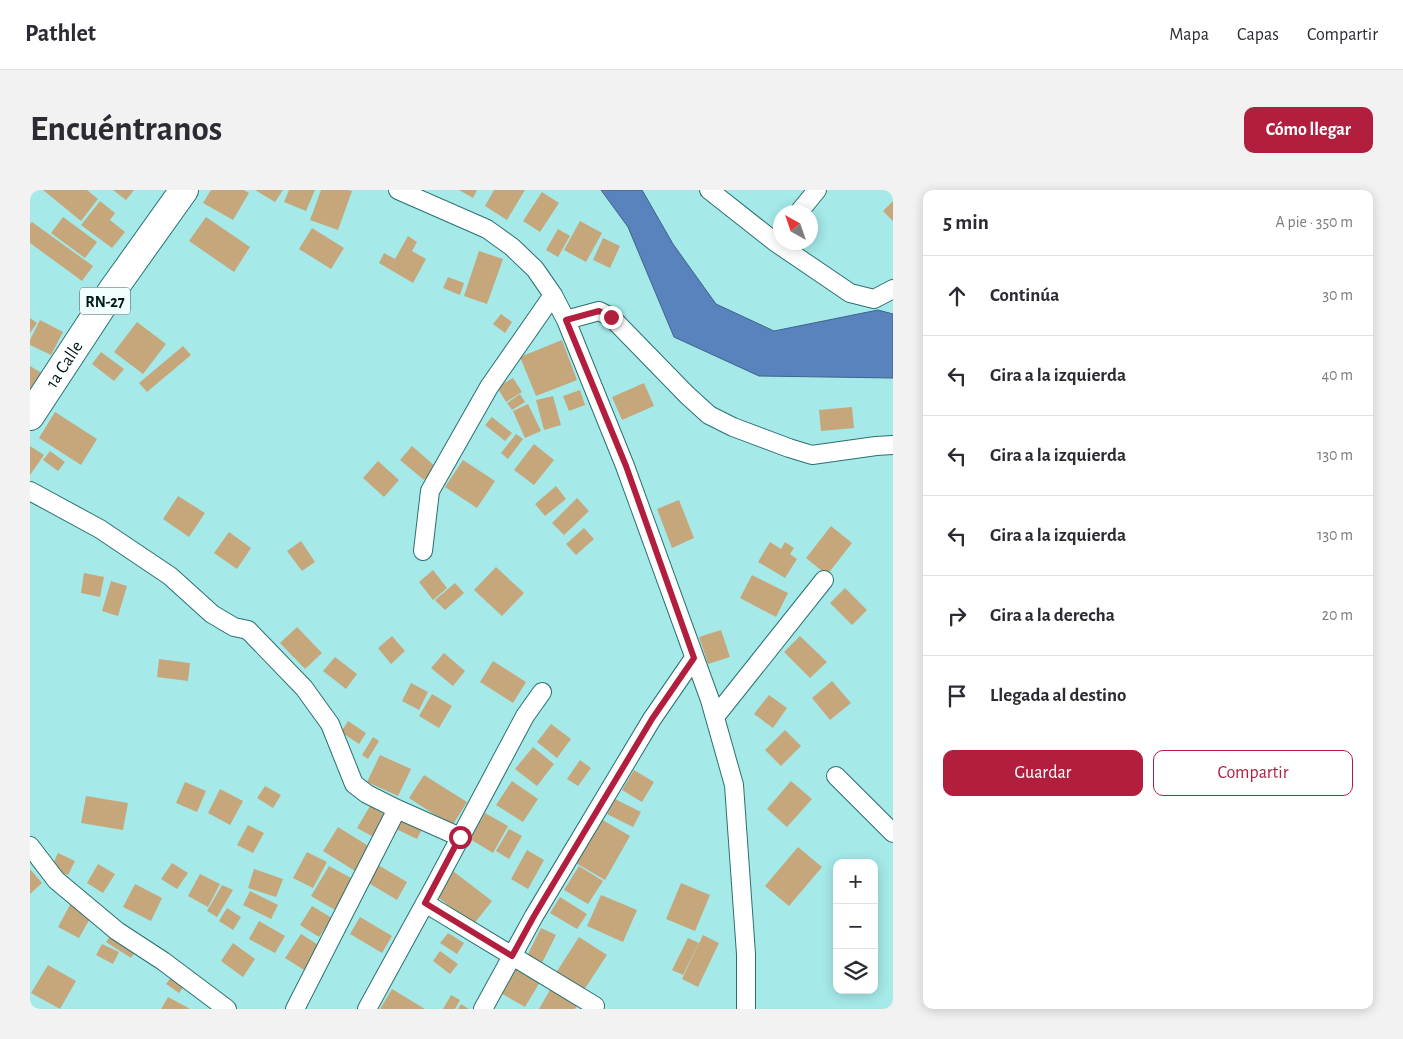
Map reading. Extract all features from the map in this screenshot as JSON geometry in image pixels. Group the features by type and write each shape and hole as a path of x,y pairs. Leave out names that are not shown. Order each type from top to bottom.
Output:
{"main road":[{"name":"1a Calle","path":"30,416 112,290 184,190"}],"street":[{"path":"398,190 487,229 512,247 535,269 552,294 566,320 626,466 715,717 734,785 746,954 746,1009"},
{"path":"709,190 773,235"},
{"path":"805,205 817,190"},
{"path":"793,250 850,293 874,299 893,289"},
{"path":"423,551 430,491 490,387 552,294"},
{"path":"566,320 599,311 611,317 709,415 788,448 812,455 893,445"},
{"path":"30,491 100,529 170,576 212,614 234,627 248,630 304,688 330,724 354,784 367,794 460,837"},
{"path":"715,717 824,580"},
{"path":"483,1009 534,916 652,719 694,658"},
{"path":"367,1009 525,716 542,692"},
{"path":"836,776 893,832"},
{"path":"295,1009 397,809"},
{"path":"30,846 56,880 117,931 163,960 227,1009"},
{"path":"425,903 595,1006"}],"water":[{"path":"601,190 642,190 673,244 716,304 774,331 878,310 893,314 893,378 759,376 674,337 628,227"}],"building":[{"path":"43,190 87,190 98,199 81,221"},
{"path":"113,190 134,190 126,200"},
{"path":"211,190 244,190 249,193 233,220 203,203"},
{"path":"255,190 283,190 275,202"},
{"path":"289,190 315,190 306,211 284,202"},
{"path":"321,190 352,191 338,230 310,220"},
{"path":"459,190 477,190 473,198"},
{"path":"494,190 525,190 507,220 485,206"},
{"path":"542,192 559,203 540,232 523,221"},
{"path":"100,201 115,213 110,220 125,232 112,248 81,225"},
{"path":"893,201 893,221 883,211"},
{"path":"63,217 97,242 85,258 51,233"},
{"path":"206,217 250,247 234,272 189,241"},
{"path":"580,221 602,233 586,262 564,250"},
{"path":"32,222 93,266 82,281 30,243 30,224"},
{"path":"312,228 344,248 331,269 299,249"},
{"path":"558,229 570,236 558,257 546,250"},
{"path":"408,236 417,242 412,251 426,259 413,283 379,263 384,253 395,259"},
{"path":"603,238 620,246 610,268 593,260"},
{"path":"479,251 503,259 487,304 464,296"},
{"path":"448,277 464,283 460,295 443,288"},
{"path":"501,314 512,322 505,333 493,324"},
{"path":"30,318 37,323 30,333"},
{"path":"40,320 63,332 51,355 30,345 30,340"},
{"path":"137,322 166,344 143,374 114,352"},
{"path":"562,340 577,380 536,396 520,357"},
{"path":"183,346 191,355 147,392 139,383"},
{"path":"101,352 124,369 114,381 92,364"},
{"path":"30,366 45,375 30,397"},
{"path":"513,378 522,392 506,402 497,387"},
{"path":"644,383 654,406 622,420 612,397"},
{"path":"580,390 585,405 569,411 563,396"},
{"path":"520,394 525,402 512,410 507,403"},
{"path":"553,396 561,425 544,430 536,400"},
{"path":"528,404 541,431 525,438 513,411"},
{"path":"852,407 854,428 821,431 819,410"},
{"path":"55,412 97,439 81,465 39,438"},
{"path":"492,417 512,433 505,441 485,425"},
{"path":"516,434 523,439 508,459 501,453"},
{"path":"534,444 554,460 534,485 514,470"},
{"path":"30,446 44,455 30,475"},
{"path":"412,446 436,467 424,480 400,460"},
{"path":"50,451 65,462 58,471 43,460"},
{"path":"463,460 495,481 477,508 445,487"},
{"path":"378,461 399,480 384,497 363,478"},
{"path":"556,486 566,499 545,516 535,504"},
{"path":"178,496 205,513 189,537 163,519"},
{"path":"577,498 589,511 564,535 552,523"},
{"path":"679,500 694,538 672,548 657,509"},
{"path":"831,526 852,543 827,575 806,558"},
{"path":"584,528 594,539 576,555 566,544"},
{"path":"229,532 251,548 237,569 214,553"},
{"path":"301,541 315,562 302,571 287,551"},
{"path":"770,542 781,549 785,542 794,548 790,554 797,559 785,578 758,562"},
{"path":"496,567 524,593 502,616 474,590"},
{"path":"433,570 447,588 433,600 419,582"},
{"path":"84,573 104,577 100,597 81,593"},
{"path":"752,575 788,593 776,617 740,598"},
{"path":"111,581 127,586 118,616 102,611"},
{"path":"455,583 464,593 445,610 435,600"},
{"path":"845,588 867,610 852,625 830,603"},
{"path":"297,627 322,653 305,669 280,643"},
{"path":"721,630 730,657 708,664 699,637"},
{"path":"392,636 405,651 391,664 378,648"},
{"path":"800,636 827,662 810,678 784,652"},
{"path":"444,653 465,671 453,686 431,668"},
{"path":"335,657 357,674 346,689 323,671"},
{"path":"159,659 190,663 188,681 157,677"},
{"path":"493,661 526,682 513,703 480,682"},
{"path":"832,681 851,703 830,720 812,698"},
{"path":"411,683 428,692 419,710 402,701"},
{"path":"432,694 452,706 439,728 419,716"},
{"path":"769,695 787,708 773,728 754,714"},
{"path":"348,721 366,733 359,744 341,732"},
{"path":"551,724 571,739 557,758 537,742"},
{"path":"785,730 801,746 781,766 765,750"},
{"path":"373,737 379,741 368,759 362,755"},
{"path":"533,747 554,764 537,786 515,769"},
{"path":"380,755 411,769 398,796 367,782"},
{"path":"580,760 591,768 578,786 567,779"},
{"path":"634,770 654,782 642,802 622,790"},
{"path":"424,775 467,802 452,826 409,798"},
{"path":"512,781 538,799 523,822 496,805"},
{"path":"791,781 812,799 787,827 767,809"},
{"path":"185,782 206,791 197,812 176,803"},
{"path":"265,786 281,795 273,808 257,798"},
{"path":"220,789 243,801 230,825 208,813"},
{"path":"86,796 128,803 123,830 81,823"},
{"path":"615,799 641,812 633,827 607,814"},
{"path":"370,806 389,817 377,839 357,828"},
{"path":"485,813 508,826 493,853 470,839"},
{"path":"402,817 423,827 417,839 396,829"},
{"path":"601,819 630,836 605,880 576,863"},
{"path":"248,825 264,833 253,853 237,845"},
{"path":"338,827 370,847 355,871 323,851"},
{"path":"509,829 522,836 509,859 496,851"},
{"path":"798,847 822,867 789,906 765,886"},
{"path":"527,850 544,860 528,889 511,879"},
{"path":"307,852 327,862 313,888 293,878"},
{"path":"58,853 75,861 68,875 51,868"},
{"path":"172,863 188,873 177,889 161,879"},
{"path":"98,864 115,874 103,893 87,883"},
{"path":"378,865 407,882 397,900 367,882"},
{"path":"329,866 353,879 335,910 311,896"},
{"path":"579,866 603,881 588,904 564,890"},
{"path":"30,869 42,883 30,894"},
{"path":"254,869 283,879 276,897 248,888"},
{"path":"453,871 492,901 473,925 434,894"},
{"path":"200,874 220,884 208,907 188,896"},
{"path":"681,883 710,895 695,931 666,919"},
{"path":"135,884 162,898 151,921 123,907"},
{"path":"222,885 233,890 217,917 207,911"},
{"path":"250,891 278,905 271,919 243,905"},
{"path":"601,895 637,910 623,942 587,926"},
{"path":"560,897 587,914 577,929 550,913"},
{"path":"71,903 92,915 79,938 58,927"},
{"path":"312,906 332,918 319,937 300,925"},
{"path":"227,908 241,917 233,930 219,921"},
{"path":"360,917 392,936 382,953 350,934"},
{"path":"259,921 285,936 275,953 249,939"},
{"path":"541,928 556,935 541,965 526,958"},
{"path":"113,932 138,948 131,958 106,942"},
{"path":"448,933 464,943 457,954 440,943"},
{"path":"301,934 320,946 304,970 285,958"},
{"path":"703,935 719,943 698,987 682,979"},
{"path":"579,937 607,955 582,993 554,976"},
{"path":"688,938 699,943 683,975 672,970"},
{"path":"233,943 255,959 243,977 221,961"},
{"path":"102,944 119,952 113,964 96,955"},
{"path":"440,951 458,964 450,974 433,961"},
{"path":"48,965 76,981 60,1009 31,993"},
{"path":"514,966 540,982 525,1007 499,992"},
{"path":"172,976 185,985 179,993 166,984"},
{"path":"551,988 578,1004 575,1009 539,1009"},
{"path":"392,989 425,1009 380,1009"},
{"path":"451,995 460,1000 455,1009 443,1009"},
{"path":"168,997 185,1006 190,1009 161,1009"},
{"path":"461,1004 469,1009 458,1009"}],"route":[{"path":"460,837 425,903 512,956 652,719 694,658 626,466 566,320 599,311 611,317"}]}
